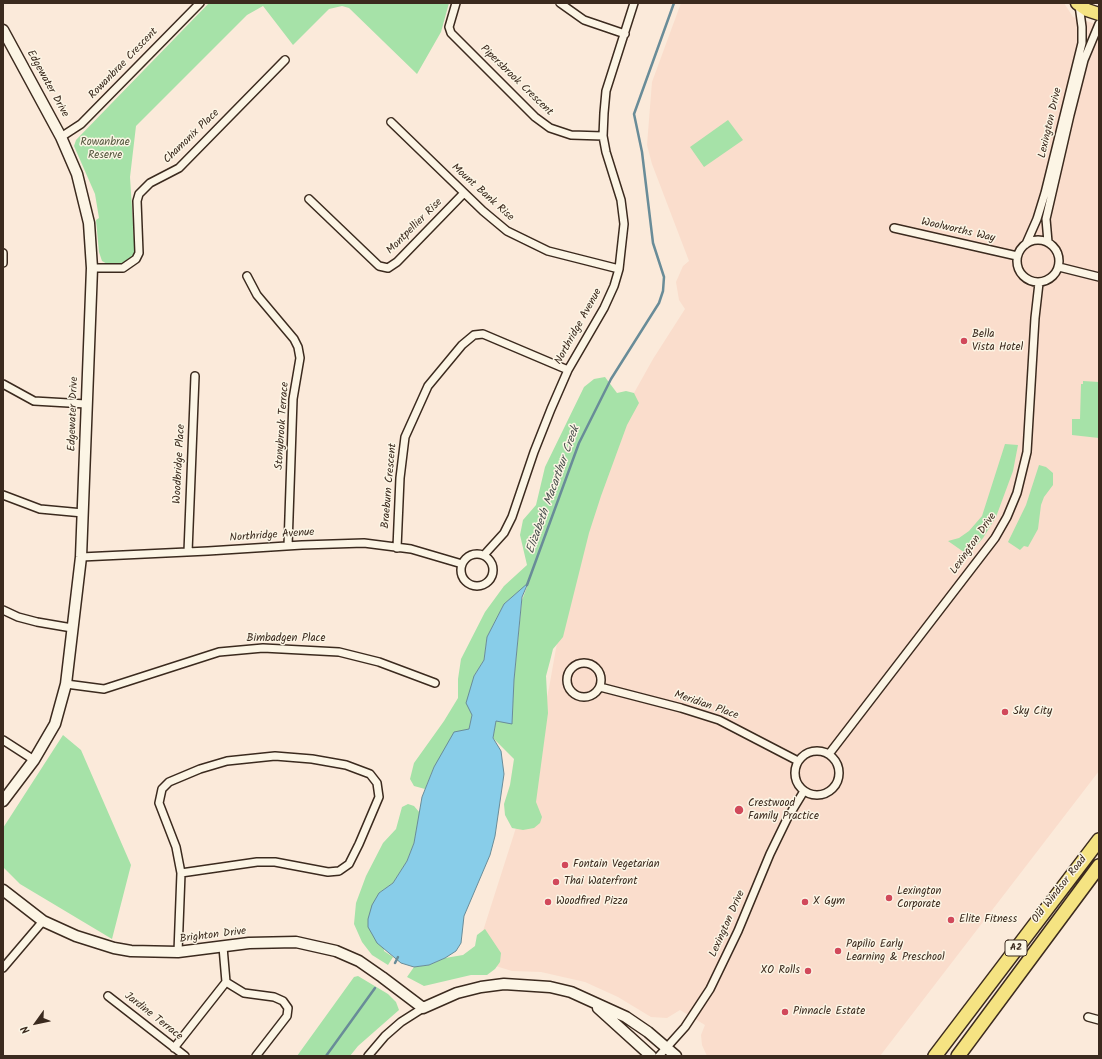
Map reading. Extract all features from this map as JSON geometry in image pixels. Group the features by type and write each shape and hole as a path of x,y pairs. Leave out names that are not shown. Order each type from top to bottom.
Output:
{"highway":[{"name":"Old Windsor Road","path":"934,1056 1099,840"},
{"name":"Old Windsor Road","path":"958,1056 1099,866"}],"main road":[{"path":"1078,4 1092,13 1099,14"}],"street":[{"name":"Rowanbrae Crescent","path":"61,137 81,124 200,3"},
{"name":"Pipersbrook Crescent","path":"456,3 450,26 451,33 536,117 550,128 571,135 603,136"},
{"path":"560,3 566,9 584,20 625,34"},
{"name":"Northridge Avenue","path":"484,555 504,533 512,517 534,452 568,370 604,308 619,269 624,224 621,200 606,152 603,136 606,91 634,3"},
{"name":"Lexington Drive","path":"1026,244 1037,219 1045,193 1082,43 1082,27 1078,4"},
{"name":"Lexington Drive","path":"1048,242 1046,219 1070,115 1084,60 1099,24"},
{"name":"Edgewater Drive","path":"3,30 61,137 77,174 84,196 89,223 92,268 86,404 82,557 66,684 55,724 34,760 3,801"},
{"name":"Chamonix Place","path":"92,268 123,268 132,264 139,253 137,201 139,194 150,183 179,168 285,60"},
{"name":"Mount Bank Rise","path":"391,122 464,193 507,231 548,251 619,269"},
{"name":"Montpellier Rise","path":"309,199 378,266 388,268 396,262 464,193"},
{"name":"Woolworths Way","path":"894,228 1017,256"},
{"path":"1035,239 1048,242 1055,248 1059,255 1059,267 1053,277 1039,282 1031,281 1023,276 1017,267 1017,256 1022,247 1026,244 1035,239"},
{"path":"3,253 3,263"},
{"path":"1059,267 1099,277"},
{"name":"Stonybrook Terrace","path":"247,276 257,295 294,339 298,347 300,358 293,399 288,546"},
{"name":"Lexington Drive","path":"829,754 995,538 1007,517 1017,493 1027,452 1035,318 1039,282"},
{"name":"Braeburn Crescent","path":"397,548 400,478 405,437 428,386 462,345 474,335 483,334 568,370"},
{"name":"Woodbridge Place","path":"188,552 195,376"},
{"path":"3,384 34,400 86,404"},
{"path":"3,495 40,509 83,513"},
{"name":"Northridge Avenue","path":"82,557 288,546 364,544 411,549 462,564"},
{"path":"471,555 484,555 490,559 494,570 492,577 484,585 472,585 466,581 462,575 462,564 471,555"},
{"path":"3,610 18,618 72,628"},
{"name":"Bimbadgen Place","path":"66,684 104,688 219,652 263,648 339,652 379,662 435,683"},
{"path":"584,662 595,666 601,676 600,687 598,692 589,697 574,694 568,685 568,675 570,670 573,666 584,662"},
{"name":"Meridian Place","path":"600,687 681,708 719,720 798,761"},
{"path":"3,740 34,760"},
{"path":"817,750 829,754 837,764 838,772 836,784 824,794 816,795 804,791 797,782 795,775 798,761 803,755 817,750"},
{"path":"178,952 181,873 176,846 159,807 159,797 162,789 172,780 214,765 245,758 275,756 312,758 346,765 370,774 377,782 379,797 359,844 349,864 339,871 328,872 275,862 258,862 181,873"},
{"name":"Lexington Drive","path":"659,1056 685,1027 710,988 735,938 770,854 804,791"},
{"name":"Brighton Drive","path":"3,890 43,921 76,936 114,948 132,951 178,952 250,943 296,942 336,951 359,961 423,1008"},
{"path":"3,968 43,921"},
{"path":"174,1048 226,982 223,947"},
{"path":"226,982 244,993 274,997 283,1001 288,1008 287,1016 256,1056"},
{"path":"368,1056 396,1027 423,1008 457,993 504,984 550,987 571,992 626,1017 648,1032 676,1056"},
{"name":"Jardine Terrace","path":"108,996 184,1056"},
{"path":"590,1001 651,1056"},
{"path":"1088,1017 1099,1020"}],"shaded area":[{"path":"681,3 1064,3 1073,17 1099,25 1099,771 880,1056 707,1056 702,1045 701,1035 705,1025 680,1010 667,1018 651,1017 618,997 585,982 541,972 512,971 476,960 483,931 521,812 549,688 566,592 634,393 653,359 685,309 679,300 676,282 683,266 689,261 652,164 647,145 652,82"}],"green space":[{"name":"Rowanbrae Reserve","path":"209,3 449,3 441,32 417,74 349,8 342,6 329,9 293,45 263,6 247,15 136,126 130,177 135,255 124,264 109,265 102,261 99,252 96,220 99,218 95,194 74,146 76,140"},
{"path":"728,120 743,140 704,167 690,147"},
{"path":"605,377 617,393 626,391 634,393 639,403 627,425 601,496 589,533 563,637 553,649 546,676 548,713 536,802 542,817 540,823 534,828 523,830 512,828 505,815 504,804 510,785 514,759 493,738 496,720 512,723 514,680 522,600 528,584 504,604 487,637 484,660 474,676 472,715 469,729 434,767 425,789 414,786 410,779 414,763 444,721 458,698 458,679 461,659 485,612 504,586 527,565 520,535 523,520 536,505 545,467 584,387 594,379"},
{"path":"1083,381 1099,382 1099,438 1072,435 1072,419 1080,419 1081,384 1083,384"},
{"path":"1005,444 1018,445 1013,471 996,517 983,538 968,555 948,541 959,538 969,531 982,516"},
{"path":"1039,465 1046,467 1053,473 1053,485 1044,497 1041,505 1038,529 1028,547 1024,546 1020,550 1008,542 1026,505"},
{"path":"63,735 81,750 131,865 112,939 20,884 3,867 3,828"},
{"path":"408,804 414,806 420,813 414,843 407,861 393,883 379,893 384,951 393,957 388,965 372,955 362,942 354,924 356,903 366,876 383,843 396,829 402,807"},
{"path":"485,929 501,953 500,962 495,969 487,975 471,975 424,986 407,977 414,967 429,965 445,958 463,955 475,946 477,935"},
{"path":"358,976 388,994 396,1002 399,1010 358,1046 350,1056 297,1056 354,977"}],"water":[{"path":"528,583 522,597 514,680 512,724 496,721 493,738 501,751 504,774 495,836 490,855 464,916 461,943 456,951 429,965 414,967 401,963 377,943 368,927 368,919 372,905 379,893 393,883 407,861 414,843 422,797 434,767 454,732 469,729 472,715 466,703 474,676 484,660 487,637 504,604"}],"waterway":[{"name":"Elizabeth Macarthur Creek","path":"527,585 579,443 611,379 659,303 663,291 664,277 653,243 642,152 634,114 674,3"},
{"name":"Elizabeth Macarthur Creek","path":"395,963 398,957"},
{"name":"Elizabeth Macarthur Creek","path":"326,1056 375,988"}],"place":[{"name":"Bella Vista Hotel","path":"964,341"},
{"name":"Sky City","path":"1005,712"},
{"name":"Crestwood Family Practice","path":"739,810"},
{"name":"Fontain Vegetarian","path":"565,865"},
{"name":"Thai Waterfront","path":"556,882"},
{"name":"Lexington Corporate","path":"889,898"},
{"name":"Woodfired Pizza","path":"548,902"},
{"name":"X Gym","path":"805,902"},
{"name":"Elite Fitness","path":"951,920"},
{"name":"Papilio Early Learning & Preschool","path":"838,951"},
{"name":"XO Rolls","path":"808,971"},
{"name":"Pinnacle Estate","path":"785,1012"}]}
